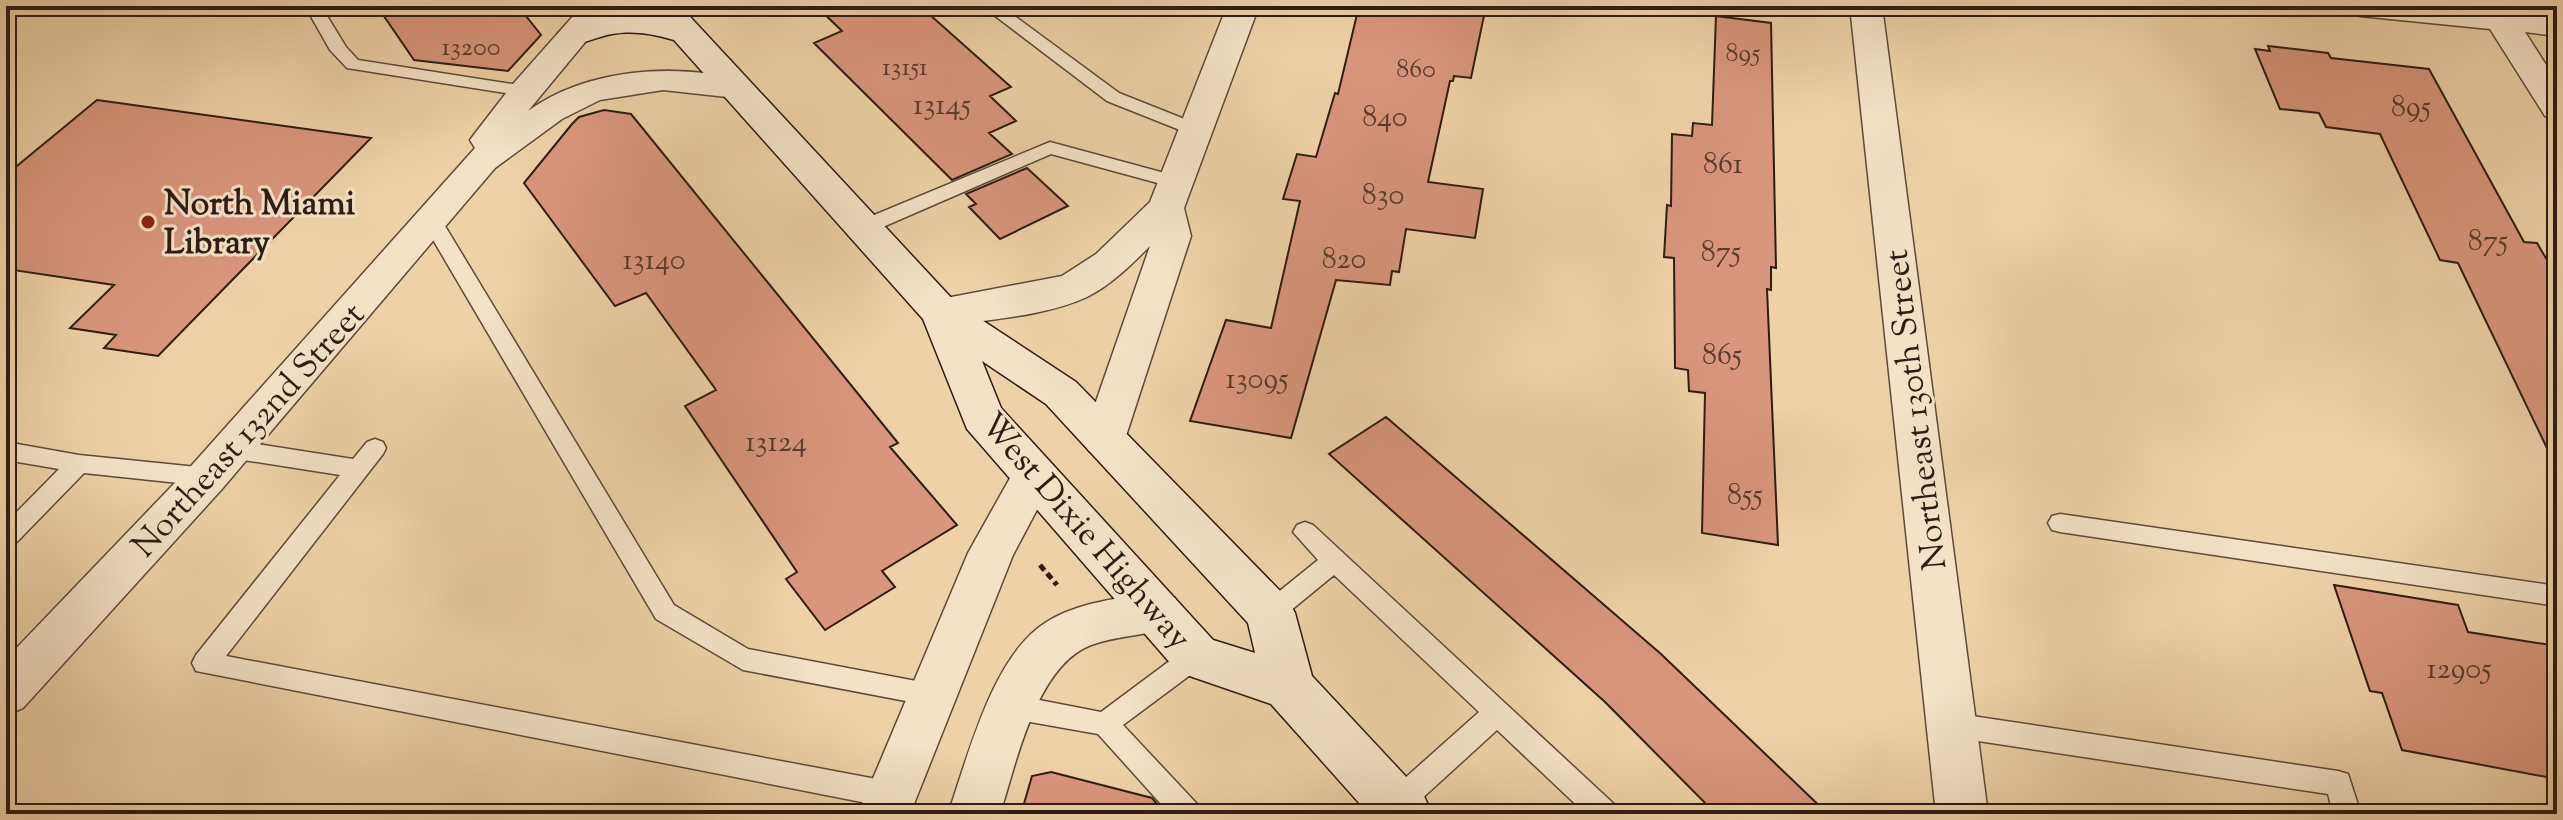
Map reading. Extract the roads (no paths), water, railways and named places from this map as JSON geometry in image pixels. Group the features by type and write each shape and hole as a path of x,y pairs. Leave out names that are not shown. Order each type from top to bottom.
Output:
{"main road":[{"name":"West Dixie Highway","path":"662,6 941,313 1061,393 1270,613 1289,687 1400,809"},
{"path":"575,35 616,22 657,22 687,33"},
{"name":"West Dixie Highway","path":"941,313 983,417 1196,656 1289,687"}],"street":[{"name":"Northeast 132nd Street","path":"482,160 490,136 599,6"},
{"path":"941,313 1055,294 1076,286 1110,263 1171,195 1243,6"},
{"name":"Northeast 130th Street","path":"1866,6 1962,814"},
{"path":"2360,6 2497,13 2557,26"},
{"path":"2497,13 2557,109"},
{"name":"Northeast 132nd Street","path":"6,693 219,463 482,160 550,111 592,91 663,80 736,88"},
{"path":"1104,439 1172,236 1171,195"},
{"path":"888,805 996,543 1034,474"},
{"path":"974,814 1013,707 1035,661 1046,648 1063,636 1091,625 1158,612"}],"lane":[{"path":"313,6 339,50 353,64 525,91"},
{"path":"990,6 1113,97 1196,130"},
{"path":"862,228 1050,148 1171,195"},
{"path":"432,221 665,612 743,659 932,695"},
{"path":"375,448 205,663 888,805"},
{"path":"6,451 79,464 219,463 357,469"},
{"path":"6,538 79,464"},
{"path":"2060,523 2557,596"},
{"path":"1305,532 1605,814"},
{"path":"1270,613 1335,560"},
{"path":"1105,724 1196,656"},
{"path":"1013,707 1105,724 1188,814"},
{"path":"1400,809 1497,713"},
{"path":"1952,725 2338,783 2347,814"}],"place":[{"name":"North Miami Library","path":"148,222"}]}
